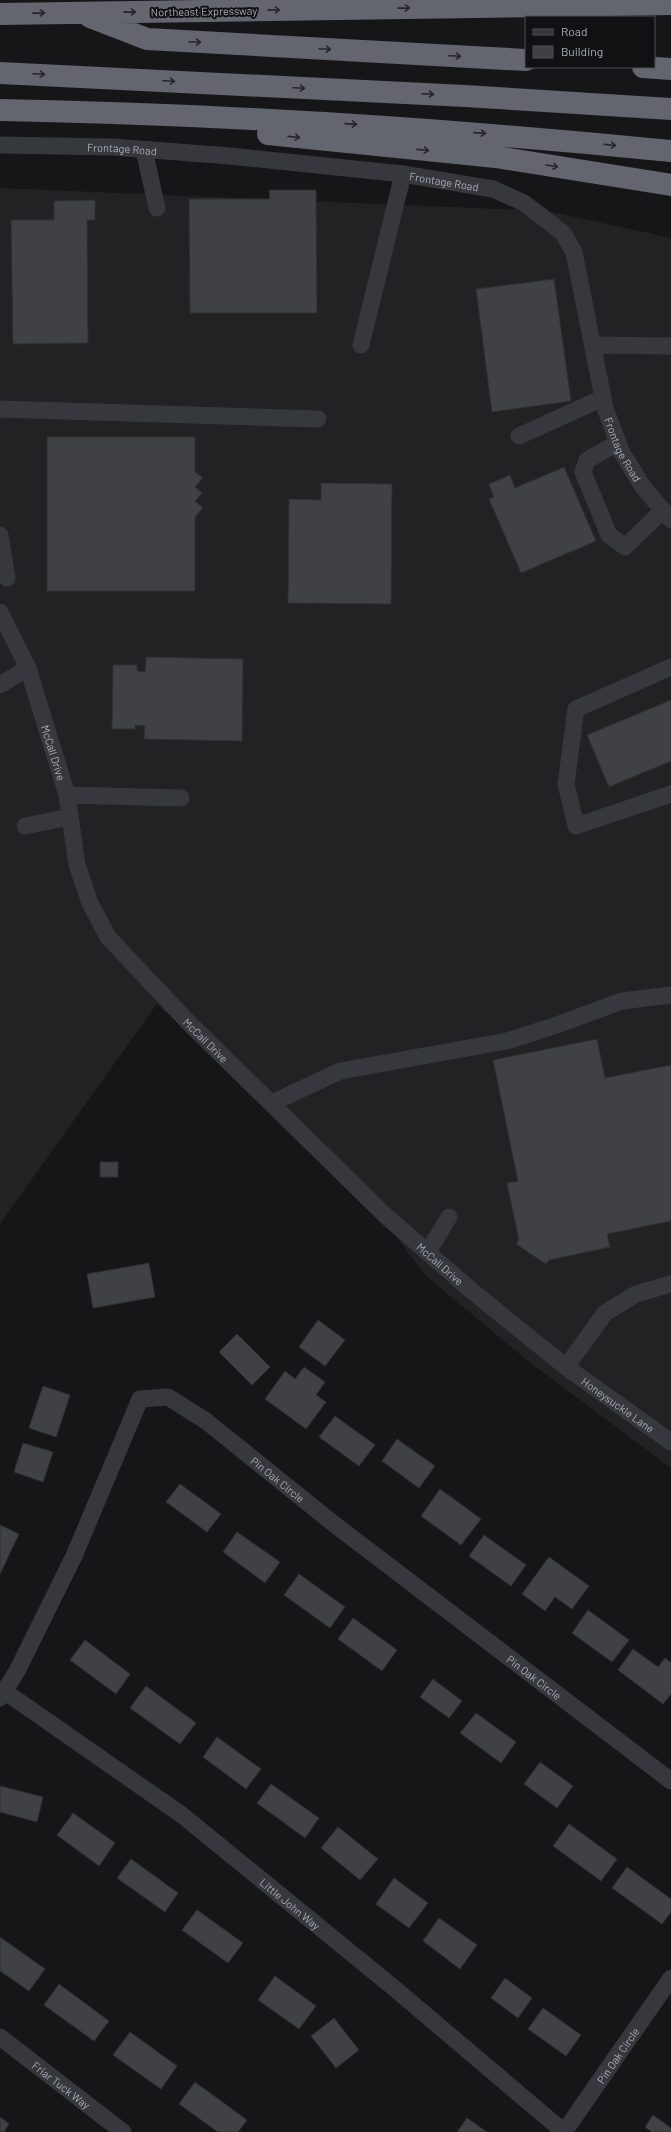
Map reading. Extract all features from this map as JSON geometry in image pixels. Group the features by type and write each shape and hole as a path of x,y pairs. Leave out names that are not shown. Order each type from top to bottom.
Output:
{"highway":[{"name":"Northeast Expressway","path":"0,14 671,4"},
{"path":"77,13 148,39 525,60"},
{"path":"655,68 671,69"},
{"path":"0,72 465,96 671,110"},
{"path":"0,110 32,110 343,124 516,135 671,151"},
{"path":"32,110 496,157 671,184"}],"street":[{"name":"Frontage Road","path":"0,145 144,150 230,156 403,174 493,189 524,203 563,233 574,252 603,398 618,443 621,451 644,487 667,515"},
{"path":"144,150 157,208"},
{"path":"361,345 403,174"},
{"path":"593,345 671,346"},
{"path":"519,436 603,398"},
{"path":"0,409 318,419"},
{"path":"618,443 586,460 583,472 609,535 625,547 667,515"},
{"path":"0,535 7,578"},
{"name":"McCall Drive","path":"0,612 28,668 67,795 77,865 90,903 108,937 188,1022 272,1102 386,1216 472,1291 566,1367"},
{"path":"671,667 576,708 566,784 576,826 671,794"},
{"path":"0,685 28,668"},
{"path":"67,795 181,798"},
{"path":"25,826 70,817"},
{"path":"272,1102 340,1070 507,1041 554,1026 622,1001 671,995"},
{"path":"428,1252 449,1217"},
{"path":"566,1367 605,1313 636,1294 671,1284"},
{"name":"Honeysuckle Lane","path":"566,1367 671,1442"},
{"name":"Pin Oak Circle","path":"2,1694 17,1671 74,1556 140,1399 168,1397 206,1421 340,1529 671,1781"},
{"name":"Little John Way","path":"2,1694 182,1815 388,1984 564,2132"},
{"name":"Pin Oak Circle","path":"564,2132 671,1978"},
{"name":"Friar Tuck Way","path":"0,2037 123,2132"}],"shaded area":[{"path":"0,188 547,211 671,238 671,1468 528,1361 425,1275 362,1191 157,1004 0,1224"}],"building":[{"path":"269,190 316,190 317,313 190,313 189,199 270,199"},
{"path":"95,200 95,220 87,220 88,343 13,344 11,220 54,220 54,201"},
{"path":"554,279 571,401 492,412 476,289"},
{"path":"47,437 195,437 195,472 203,478 195,487 202,493 195,501 203,508 195,517 195,591 47,591"},
{"path":"564,467 596,541 521,573 489,499 494,497 489,484 510,475 515,488"},
{"path":"321,483 392,484 391,604 288,603 289,499 321,500"},
{"path":"146,657 243,659 242,741 144,739 145,726 135,725 135,729 112,729 113,665 137,665 137,671 145,672"},
{"path":"671,700 671,761 609,787 587,735"},
{"path":"597,1039 605,1078 671,1065 671,1221 607,1234 610,1247 549,1260 546,1264 516,1244 519,1240 507,1183 518,1181 493,1060"},
{"path":"100,1162 118,1162 118,1177 100,1177"},
{"path":"149,1263 155,1297 93,1308 87,1274"},
{"path":"318,1320 345,1340 325,1366 299,1347"},
{"path":"237,1334 270,1367 252,1385 219,1352"},
{"path":"304,1367 325,1382 316,1395 326,1402 306,1429 265,1399 285,1371 295,1379"},
{"path":"43,1386 70,1395 56,1437 29,1428"},
{"path":"335,1416 375,1445 359,1466 319,1437"},
{"path":"397,1439 435,1466 419,1488 382,1461"},
{"path":"23,1443 53,1452 43,1482 14,1472"},
{"path":"180,1484 221,1514 207,1532 166,1502"},
{"path":"440,1489 481,1519 461,1545 421,1516"},
{"path":"0,1525 19,1534 0,1574"},
{"path":"237,1532 280,1562 265,1583 223,1552"},
{"path":"484,1535 526,1565 511,1586 469,1556"},
{"path":"549,1557 589,1586 572,1609 555,1597 545,1611 522,1594"},
{"path":"299,1574 345,1607 330,1628 284,1595"},
{"path":"588,1610 629,1640 612,1662 572,1633"},
{"path":"353,1618 397,1650 382,1671 338,1639"},
{"path":"85,1640 130,1674 116,1694 70,1660"},
{"path":"633,1649 658,1667 665,1658 671,1663 671,1694 663,1704 618,1670"},
{"path":"433,1679 462,1701 449,1718 420,1697"},
{"path":"146,1686 196,1723 180,1744 130,1708"},
{"path":"476,1713 516,1742 501,1763 460,1733"},
{"path":"217,1737 261,1769 246,1789 203,1757"},
{"path":"540,1762 573,1786 557,1808 524,1784"},
{"path":"271,1784 319,1818 305,1838 257,1803"},
{"path":"0,1786 43,1797 37,1822 0,1812"},
{"path":"73,1813 115,1843 99,1866 57,1835"},
{"path":"569,1824 617,1859 601,1881 553,1846"},
{"path":"338,1827 378,1859 360,1880 321,1848"},
{"path":"131,1859 178,1893 165,1912 117,1878"},
{"path":"627,1867 671,1899 671,1912 662,1924 612,1888"},
{"path":"394,1878 428,1903 409,1928 376,1904"},
{"path":"197,1910 243,1943 228,1963 182,1930"},
{"path":"439,1918 477,1945 460,1969 423,1941"},
{"path":"0,1937 45,1969 29,1991 0,1971"},
{"path":"275,1976 316,2006 299,2029 258,2000"},
{"path":"505,1978 532,1998 518,2018 491,1998"},
{"path":"59,1984 109,2021 94,2041 44,2005"},
{"path":"543,2008 581,2035 566,2056 528,2029"},
{"path":"334,2018 359,2050 336,2068 311,2036"},
{"path":"130,2032 177,2066 161,2089 113,2055"},
{"path":"195,2082 247,2120 238,2132 218,2132 179,2104"},
{"path":"653,2115 671,2128 671,2132 652,2132 645,2127"},
{"path":"0,2117 9,2124 4,2132 0,2132"},
{"path":"467,2118 487,2132 457,2132"}]}
